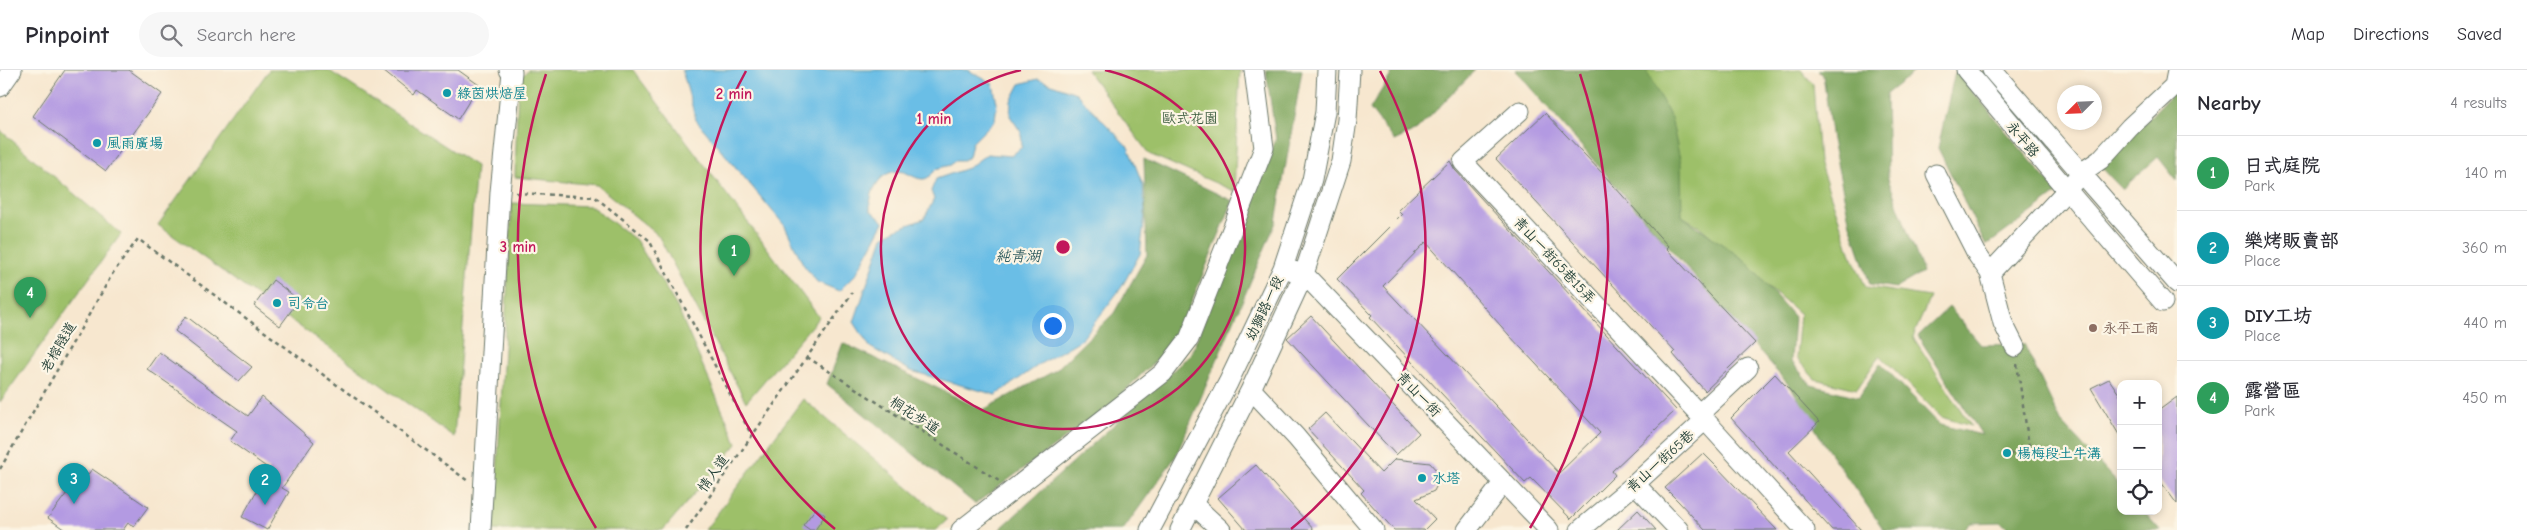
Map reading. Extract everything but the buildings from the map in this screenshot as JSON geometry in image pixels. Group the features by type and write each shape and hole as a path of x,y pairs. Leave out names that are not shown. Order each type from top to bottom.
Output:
{"street":[{"path":"0,88 12,70"},
{"path":"961,530 1162,373 1189,339 1264,148 1254,70"},
{"name":"幼獅路一段","path":"1150,530 1228,383 1283,268 1312,180 1325,112 1326,70"},
{"name":"幼獅路一段","path":"1180,530 1251,389 1304,274 1341,161 1348,120 1350,70"},
{"name":"永平路","path":"1966,70 2163,302"},
{"name":"永平路","path":"1992,70 2177,283"},
{"path":"481,530 500,192 512,71"},
{"path":"1990,273 2081,173 2100,160 2130,127 2174,86 2177,71"},
{"name":"青山一街65巷15弄","path":"1520,111 1464,162 1702,417"},
{"path":"1936,174 1978,256 1990,273 2003,323 2015,347"},
{"path":"1283,268 1304,274"},
{"name":"青山一街","path":"1304,274 1549,530"},
{"name":"青山一街65巷","path":"1580,530 1635,484 1748,368"},
{"path":"1251,389 1296,437 1367,527"},
{"path":"1702,417 1805,530"},
{"path":"1467,530 1503,483"},
{"path":"1635,484 1679,530"},
{"path":"1194,505 1221,530"}],"path":[{"path":"500,192 596,197 648,240 752,436"},
{"name":"老榕隧道","path":"0,469 113,273 138,239 483,492"},
{"name":"情人道","path":"686,530 852,293"},
{"path":"2009,452 2025,459 2029,457 2030,453 2015,347"},
{"name":"桐花步道","path":"807,357 1013,490"}],"green space":[{"path":"269,70 328,70 476,166 454,437 158,225"},
{"path":"528,70 633,70 819,317 746,402 658,235 597,185 515,177 518,80"},
{"name":"歐式花園","path":"1087,70 1240,70 1234,191 1149,154"},
{"path":"1266,70 1302,70 1276,222 1176,456 1123,530 999,530 1191,354 1276,139"},
{"path":"1394,70 1475,70 1417,130 1394,141 1370,109"},
{"path":"1515,70 1646,70 1671,118 1681,164 1682,216 1746,261 1794,317 1791,361 1811,385 1859,397 1880,363 1940,425 1982,435 1918,336 1949,307 1981,345 2024,344 2061,422 2117,483 2117,515 2147,515 2160,530 2010,530 2001,522 1971,523 1964,530 1884,530 1826,447 1793,390"},
{"path":"1629,70 1801,70 1813,84 1819,162 1852,257 1866,287 1930,297 1913,337 1971,426 1941,417 1880,355 1857,389 1815,379 1796,358 1800,314 1699,226 1670,209"},
{"path":"1818,70 1917,70 1886,94 1888,179 1923,272 1896,288 1870,284 1850,224 1832,140 1823,75"},
{"path":"1955,71 2058,193 1986,246 1938,148"},
{"path":"2177,88 2177,181 2158,157 2122,189 2102,168"},
{"path":"0,130 121,234 0,402"},
{"path":"1144,159 1233,201 1175,342 1108,407 975,504 827,384 843,343 983,410 1056,370 1114,313 1147,255"},
{"path":"512,203 591,206 636,240 677,307 737,444 663,530 494,530"},
{"path":"803,399 947,520 936,530 705,530"}],"water":[{"path":"682,70 968,70 993,84 997,103 995,120 972,143 969,157 939,168 925,179 896,171 889,173 878,182 872,195 870,210 884,222 856,274 839,291 817,282 803,264 785,226 696,120"},
{"name":"純青湖","path":"1038,79 1076,93 1128,147 1143,185 1145,214 1140,254 1121,288 1082,339 1040,364 996,395 911,371 870,347 854,322 883,237 897,229 924,219 934,199 931,191 936,179 968,168 987,154 1011,156 1022,147 1021,132 1010,116 1011,101 1020,84"}],"place":[{"name":"綠茵烘焙屋","path":"447,93"},
{"name":"風雨廣場","path":"97,143"},
{"name":"日式庭院","path":"734,276"},
{"name":"司令台","path":"277,303"},
{"name":"露營區","path":"30,318"},
{"name":"永平工商","path":"2093,328"},
{"name":"楊梅段土牛溝","path":"2007,453"},
{"name":"水塔","path":"1422,478"},
{"name":"DIY工坊","path":"74,504"},
{"name":"樂烤販賣部","path":"265,505"}]}
